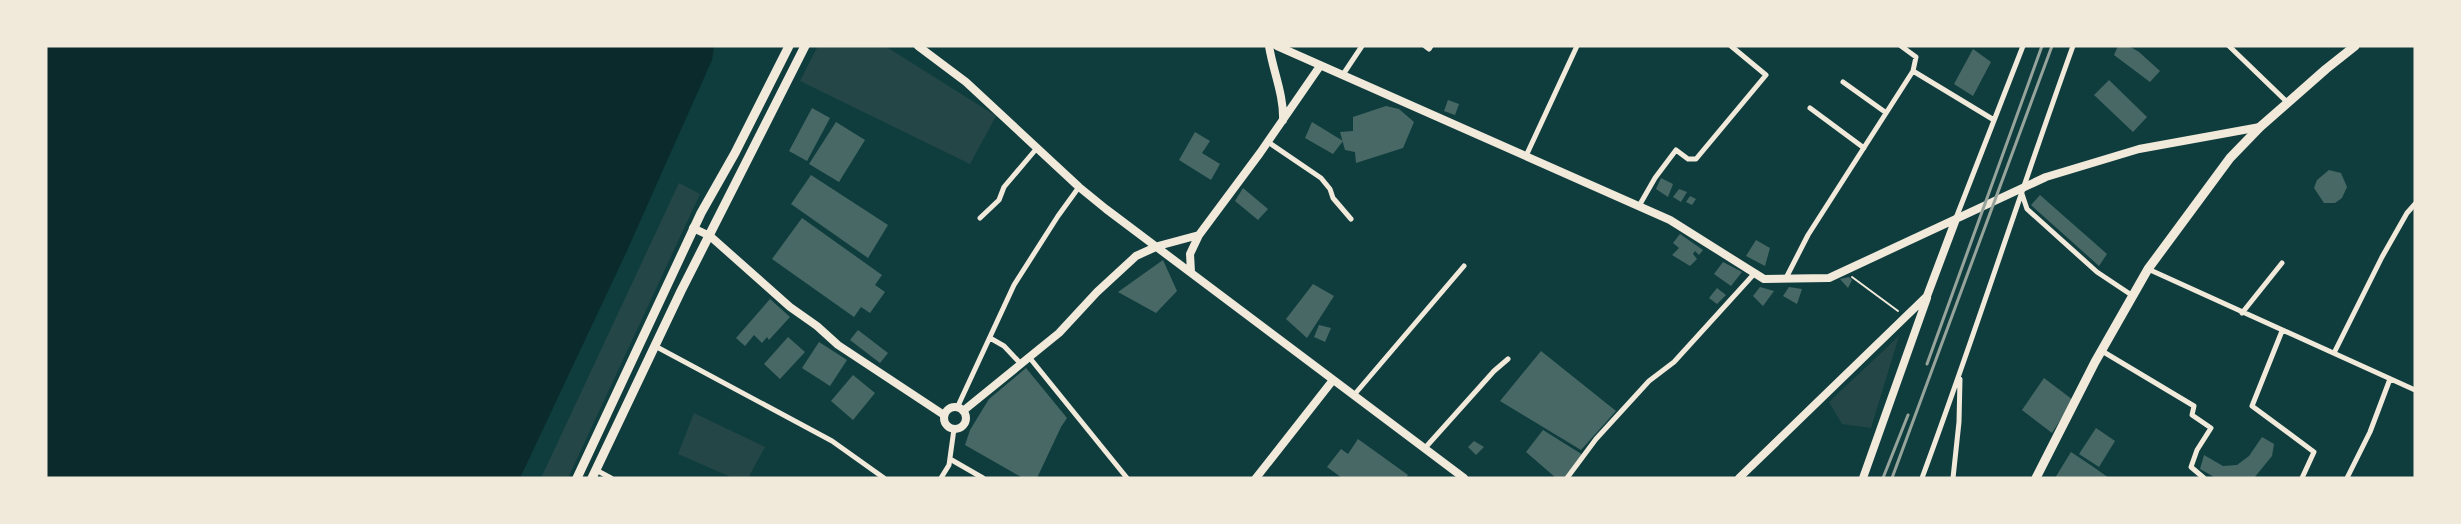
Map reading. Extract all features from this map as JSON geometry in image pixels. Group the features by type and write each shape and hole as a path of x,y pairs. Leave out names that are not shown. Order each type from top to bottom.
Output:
{"main road":[{"path":"577,478 693,228 789,46"},
{"path":"594,474 655,346 805,46"},
{"path":"2036,478 2102,351 2148,269 2230,158 2260,127 2356,46"}],"street":[{"path":"918,46 966,82 1079,188 1464,478"},
{"path":"1269,46 1273,71 1284,104 1283,120"},
{"path":"1276,46 1670,220 1764,279 1829,278 2046,177 2139,149 2260,127"},
{"path":"1342,76 1362,46"},
{"path":"1425,46 1429,49 1431,46"},
{"path":"1526,156 1577,46"},
{"path":"1639,206 1655,178 1676,150 1688,159 1696,159 1766,75 1731,46"},
{"path":"1786,278 1808,236 1885,112 1913,71 1916,57 1901,46"},
{"path":"1863,478 1956,219 2023,46"},
{"path":"1922,478 1960,375 2020,190 2073,46"},
{"path":"2229,46 2288,103"},
{"path":"1191,272 1190,254 1199,234 1268,142 1320,66"},
{"path":"1913,71 1994,120"},
{"path":"1843,82 1885,112"},
{"path":"1810,108 1864,148"},
{"path":"1268,142 1321,178 1330,189 1333,198 1351,219"},
{"path":"980,218 999,200 1004,188 1037,148"},
{"path":"693,228 710,236 790,307 817,326 838,345 944,414 947,426 954,429 960,428 965,422 960,409 1014,285 1058,216 1079,188"},
{"path":"2020,190 2026,209 2097,272 2133,296"},
{"path":"2334,353 2382,256 2407,213 2415,204"},
{"path":"944,414 948,410 960,409 1022,364 1058,333 1097,292 1136,256 1158,246 1199,234"},
{"path":"2242,313 2282,263"},
{"path":"1354,395 1464,266"},
{"path":"2148,269 2415,390"},
{"path":"1566,478 1596,439 1649,381 1680,356 1754,274"},
{"path":"1739,478 1928,296"},
{"path":"2282,331 2252,406 2314,452 2302,478"},
{"path":"990,338 1004,346 1022,364"},
{"path":"655,346 832,441 884,478"},
{"path":"2102,351 2194,406 2192,415 2211,428 2197,450 2191,467 2204,478"},
{"path":"1029,357 1127,478"},
{"path":"1425,448 1470,396 1508,360"},
{"path":"1953,478 1959,422 1960,375"},
{"path":"2347,478 2370,432 2390,379"},
{"path":"1256,478 1333,380"},
{"path":"941,478 950,460 954,429"},
{"path":"950,460 983,478"},
{"path":"594,474 611,478"}],"path":[{"path":"1844,272 1905,317"}],"shaded area":[{"path":"46,46 714,46 712,60 626,253 520,478 46,478"},
{"path":"818,46 885,46 996,116 970,164 800,81"},
{"path":"679,183 700,194 568,478 541,478"},
{"path":"1899,336 1871,428 1842,424 1829,402"},
{"path":"694,413 765,447 748,478 733,478 678,454"}],"building":[{"path":"2118,46 2129,46 2139,52 2160,71 2150,82 2114,55"},
{"path":"1973,49 1991,62 1973,96 1954,84"},
{"path":"2109,80 2147,117 2133,132 2094,95"},
{"path":"1448,100 1459,104 1455,115 1444,111"},
{"path":"1386,106 1399,109 1414,122 1403,148 1356,163 1355,152 1345,150 1340,132 1353,131 1353,117"},
{"path":"812,108 830,118 807,161 789,151"},
{"path":"836,122 865,140 839,182 809,164"},
{"path":"1312,122 1343,141 1333,154 1305,138"},
{"path":"1195,132 1210,141 1202,153 1220,164 1211,180 1179,160"},
{"path":"2329,170 2341,173 2347,187 2342,198 2335,203 2324,203 2314,188 2317,180"},
{"path":"811,175 888,225 868,258 791,204"},
{"path":"1661,178 1673,184 1668,197 1656,189"},
{"path":"1243,188 1268,209 1258,220 1235,201"},
{"path":"1679,189 1687,192 1681,202 1673,197"},
{"path":"2040,195 2107,254 2099,266 2031,205"},
{"path":"1690,196 1696,199 1692,205 1686,202"},
{"path":"802,218 882,275 875,285 885,292 870,313 861,307 854,317 772,259"},
{"path":"1680,234 1703,250 1699,255 1695,251 1693,254 1697,259 1690,266 1672,255 1679,248 1673,243"},
{"path":"1756,240 1770,248 1765,266 1746,256"},
{"path":"1163,260 1177,291 1156,313 1118,292"},
{"path":"1723,262 1742,272 1731,286 1714,274"},
{"path":"1849,277 1852,280 1848,288 1840,279"},
{"path":"1313,284 1334,296 1307,338 1286,319"},
{"path":"1760,287 1774,291 1763,306 1753,296"},
{"path":"1789,287 1802,289 1797,304 1783,296"},
{"path":"1717,288 1726,295 1717,304 1709,298"},
{"path":"770,299 790,317 769,340 767,337 762,343 754,335 745,346 736,338"},
{"path":"1319,325 1331,328 1325,342 1314,337"},
{"path":"858,330 888,353 880,363 850,340"},
{"path":"788,337 805,352 780,379 764,364"},
{"path":"819,342 847,360 830,386 802,368"},
{"path":"1541,351 1616,411 1581,450 1500,401"},
{"path":"1026,368 1067,418 1037,478 1023,478 965,445 970,430 989,399"},
{"path":"853,375 875,393 853,420 831,401"},
{"path":"2044,378 2073,400 2052,433 2022,410"},
{"path":"2096,428 2115,441 2099,467 2079,454"},
{"path":"1543,430 1583,455 1565,478 1556,478 1526,452"},
{"path":"2262,437 2274,444 2272,456 2254,478 2216,478 2200,469 2204,455 2223,466 2237,465 2249,456"},
{"path":"1358,439 1408,475 1406,478 1342,478 1327,467 1341,449 1348,454"},
{"path":"1474,441 1484,447 1476,455 1468,447"},
{"path":"2071,452 2092,466 2109,478 2055,478"}],"railway":[{"path":"1927,364 2042,46"},
{"path":"1892,478 2052,46"},
{"path":"1883,478 1908,415"}]}
